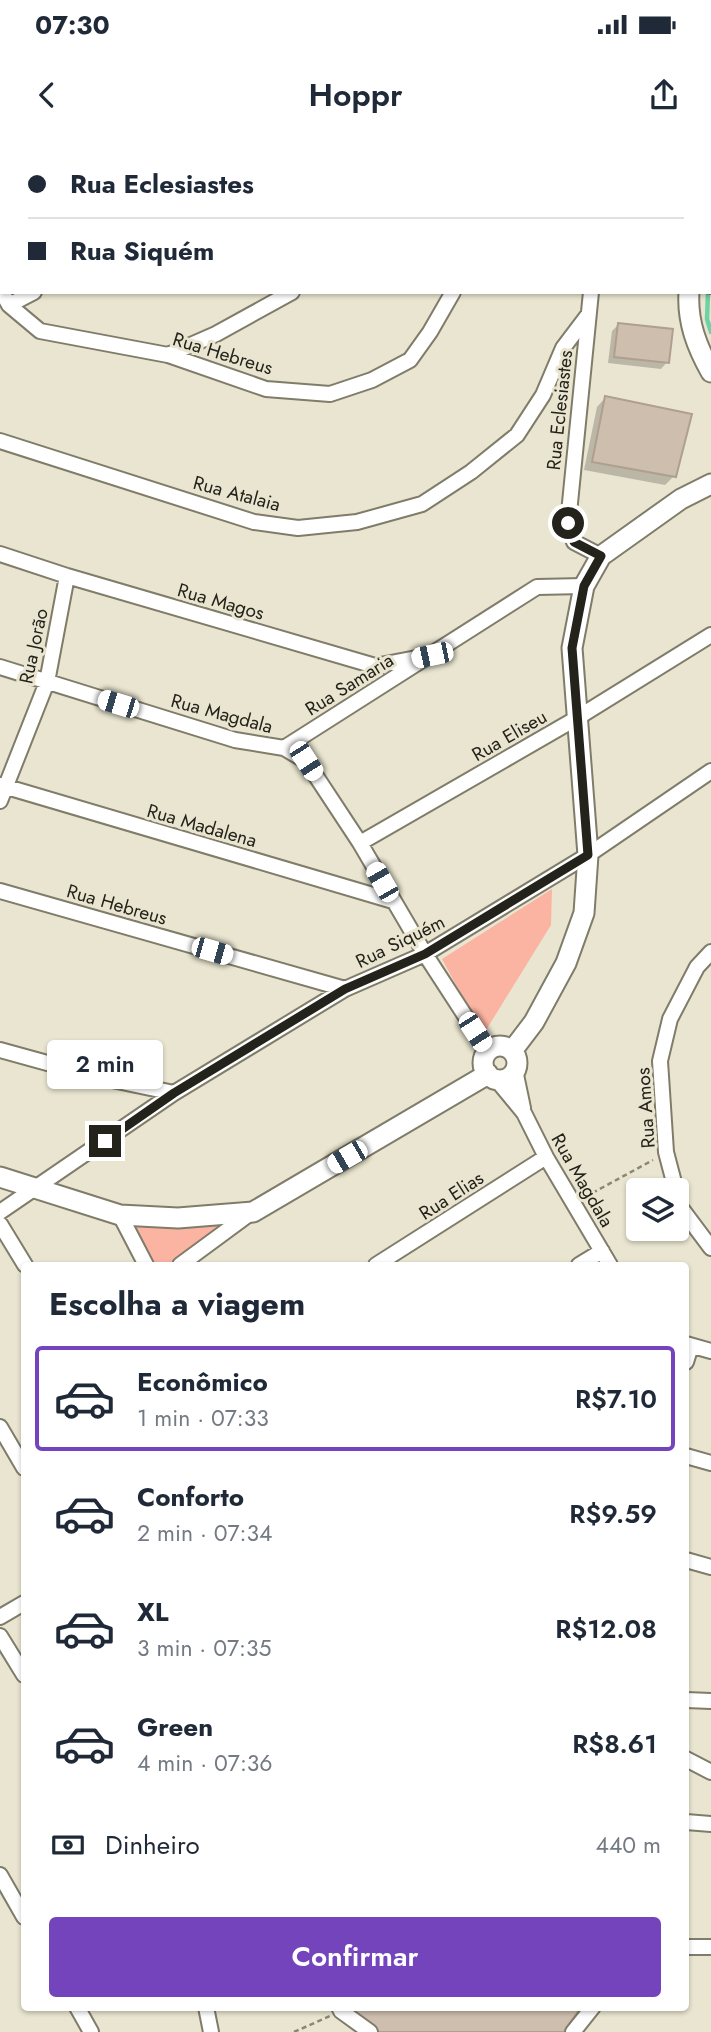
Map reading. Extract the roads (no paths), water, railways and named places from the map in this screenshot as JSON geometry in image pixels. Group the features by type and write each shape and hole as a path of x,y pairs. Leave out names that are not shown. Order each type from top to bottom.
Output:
{"main road":[{"path":"693,294 690,319 697,346 711,372"},
{"path":"681,499 711,468"},
{"path":"0,1177 120,1215 177,1218 253,1212 492,1077 508,1078 513,1061 566,963 584,913 588,855 572,648 584,586 601,556 681,499 711,484"},
{"path":"492,1077 483,1063 488,1051 500,1046 513,1061"}],"street":[{"name":"Rua Hebreus","path":"3,294 9,305 40,331 168,355 266,389 330,394 372,380 410,360 452,294"},
{"path":"9,305 30,294"},
{"path":"168,355 216,334 288,294"},
{"name":"Rua Eclesiastes","path":"591,294 568,523 574,542 601,556"},
{"name":"Rua Atalaia","path":"0,441 254,522 298,528 358,522 422,504 471,472 517,435 543,395 563,348 588,315"},
{"name":"Rua Magos","path":"0,554 375,666 432,655"},
{"name":"Rua Jorão","path":"1,791 47,682 67,576"},
{"name":"Rua Samaria","path":"284,748 537,587 584,586"},
{"name":"Rua Eliseu","path":"360,843 577,718 711,635"},
{"name":"Rua Magdala","path":"0,667 235,740 284,748 306,761 360,843 425,954 488,1051"},
{"name":"Rua Siquém","path":"0,1212 174,1093 345,989 425,954 588,855 711,771"},
{"name":"Rua Madalena","path":"1,791 393,901"},
{"name":"Rua Hebreus","path":"0,891 345,989"},
{"name":"Rua Amos","path":"673,1178 666,1152 660,1061 670,1019 696,967 711,952"},
{"path":"0,1050 98,1077 174,1093"},
{"name":"Rua Magdala","path":"513,1061 524,1113 546,1157 608,1262"},
{"name":"Rua Magdala","path":"492,1077 524,1113"},
{"name":"Rua Elias","path":"381,1262 546,1157"},
{"path":"184,1262 253,1212"},
{"path":"120,1215 144,1262"},
{"name":"Rua Amos","path":"689,1219 711,1248"},
{"path":"0,1224 23,1262"},
{"path":"584,1262 601,1251"},
{"path":"689,1345 711,1351"},
{"path":"0,1427 21,1461"},
{"path":"689,1457 711,1463"},
{"path":"689,1561 711,1567"},
{"path":"689,1568 711,1567"},
{"path":"0,1617 21,1605"},
{"path":"0,1636 21,1670"},
{"path":"689,1700 711,1701"},
{"path":"689,1761 711,1772"},
{"path":"689,1822 711,1824"},
{"path":"0,1875 21,1912"},
{"path":"689,1947 711,1948"},
{"path":"79,2011 91,2032"},
{"path":"207,2011 211,2032"},
{"path":"343,2011 370,2032"},
{"path":"573,2032 590,2011"}],"waterway":[{"path":"708,294 707,319 711,332"}]}
